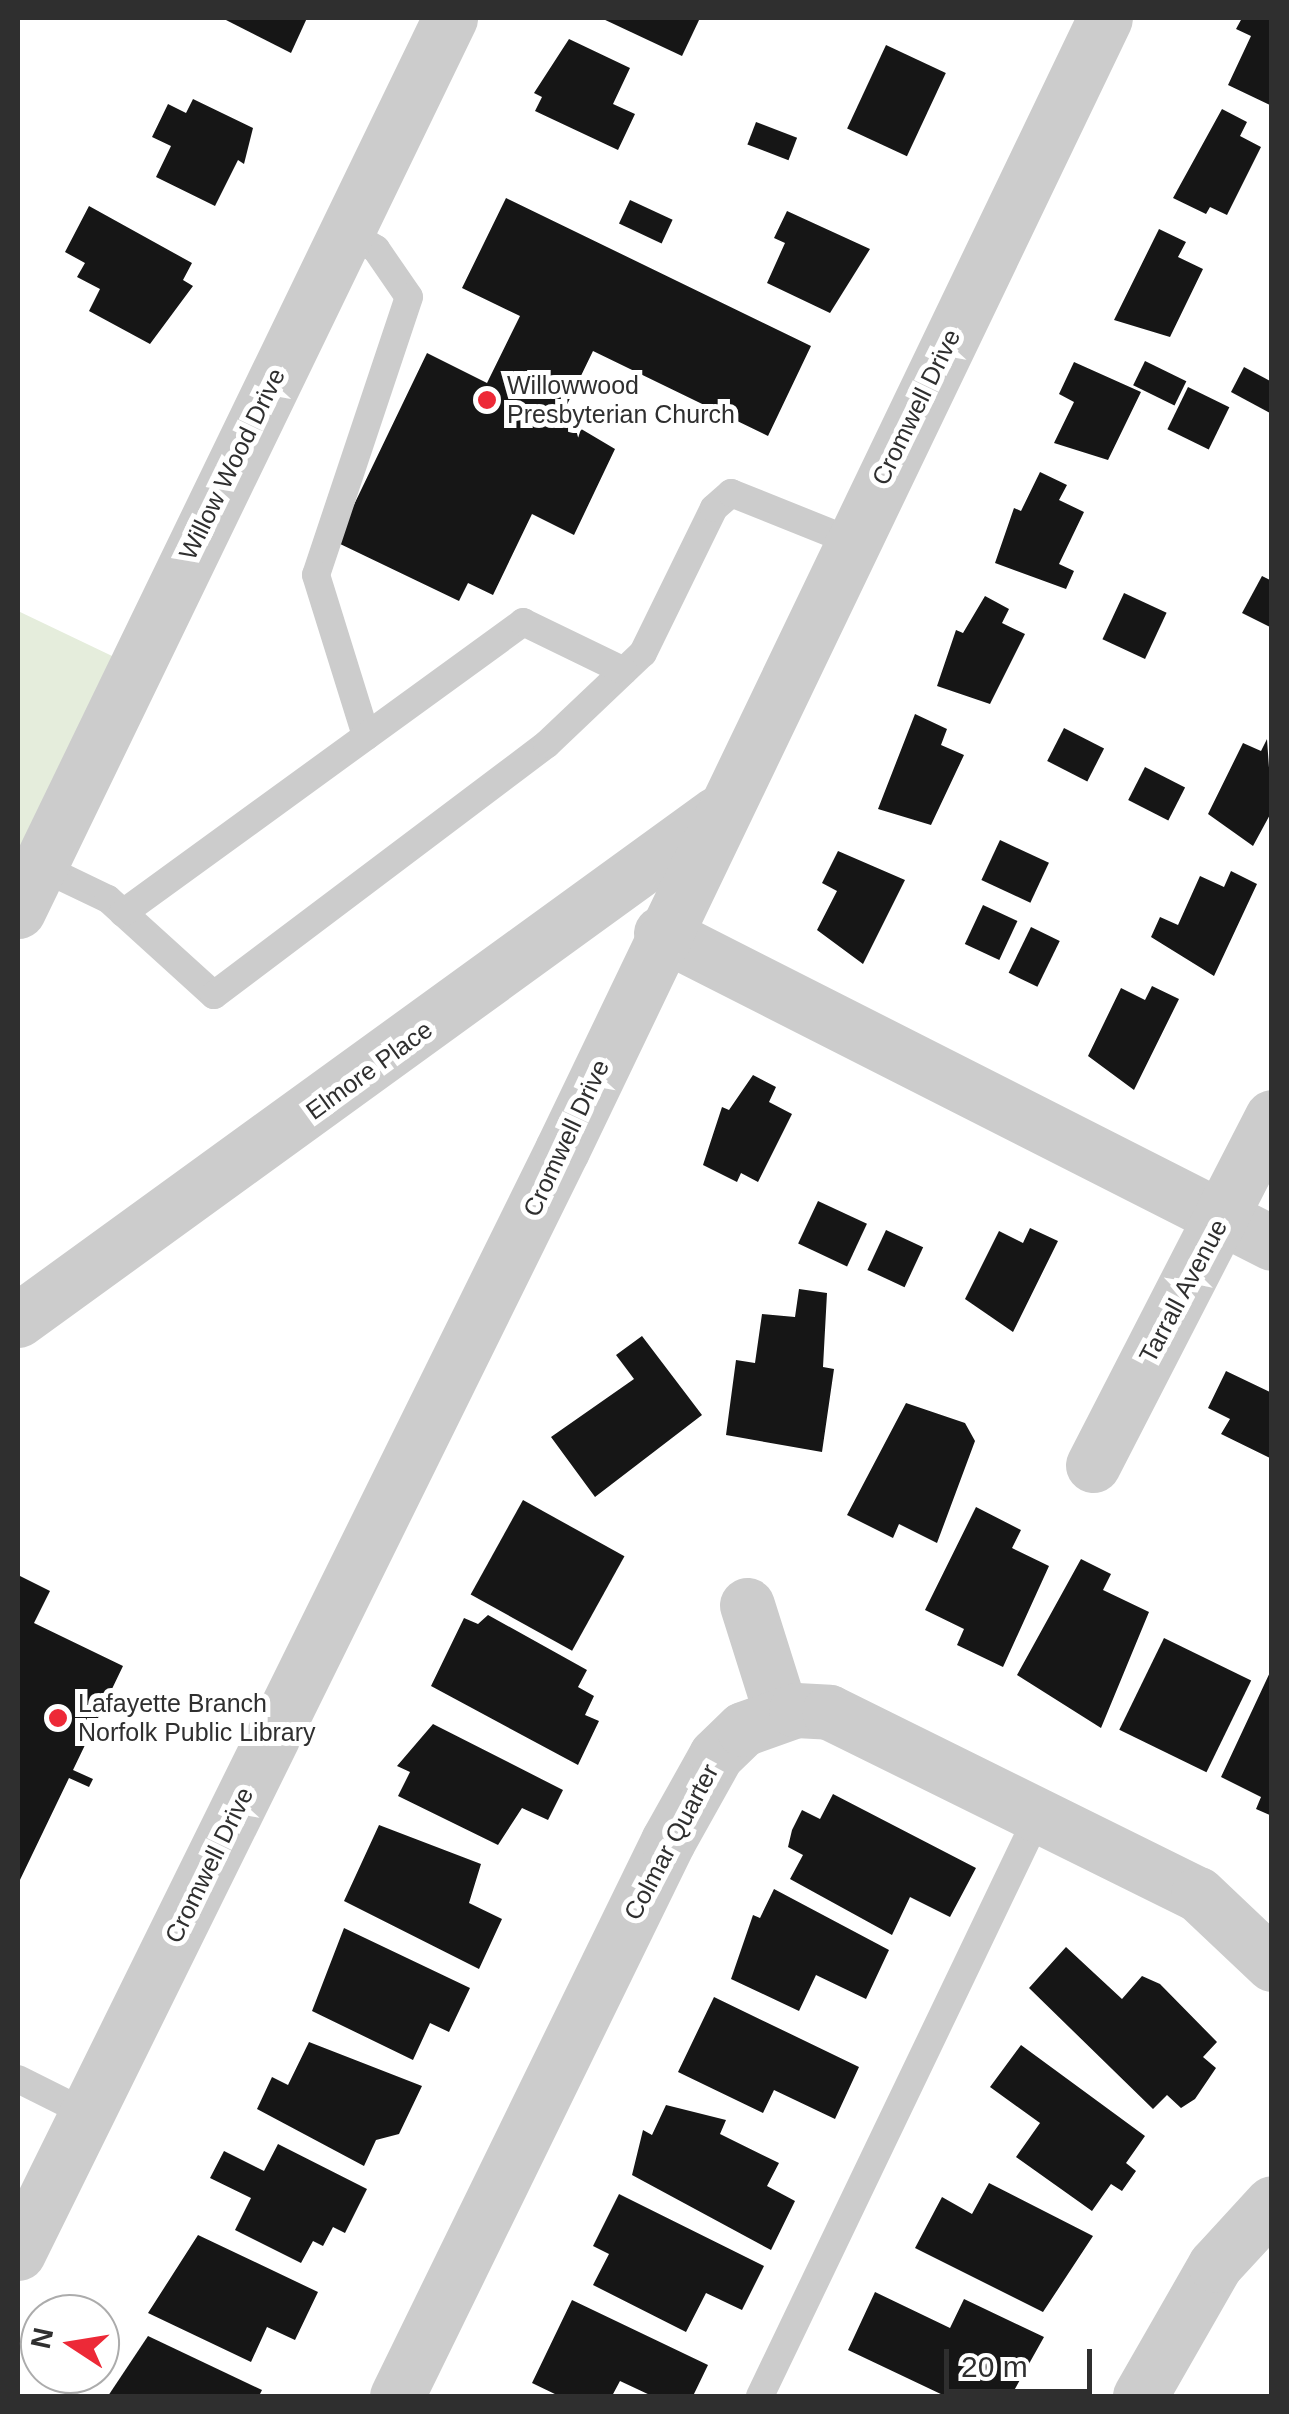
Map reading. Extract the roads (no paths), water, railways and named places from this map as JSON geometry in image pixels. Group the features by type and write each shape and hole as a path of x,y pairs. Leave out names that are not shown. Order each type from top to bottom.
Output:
{"street":[{"name":"Willow Wood Drive","path":"28,888 450,18"},
{"name":"Cromwell Drive","path":"18,2253 1105,18"},
{"name":"Elmore Place","path":"18,1320 716,814"},
{"path":"661,933 1272,1243"},
{"name":"Tarrall Avenue","path":"1092,1464 1272,1118"},
{"path":"747,1605 781,1713"},
{"name":"Colmar Quarter","path":"397,2396 716,1754 743,1729 781,1713 829,1712 1040,1812 1198,1894 1272,1964"},
{"path":"1140,2396 1215,2265 1272,2204"}],"lane":[{"path":"346,230 376,248 409,297 316,575 366,736"},
{"path":"28,888 123,913 214,995 547,744 624,671 732,492 851,541"},
{"path":"123,913 523,622 624,671"},
{"path":"760,2396 1040,1812"},
{"path":"18,2079 86,2114"}],"place":[{"name":"Willowwood Presbyterian Church","path":"487,400"},
{"name":"Lafayette Branch Norfolk Public Library","path":"58,1718"}]}
